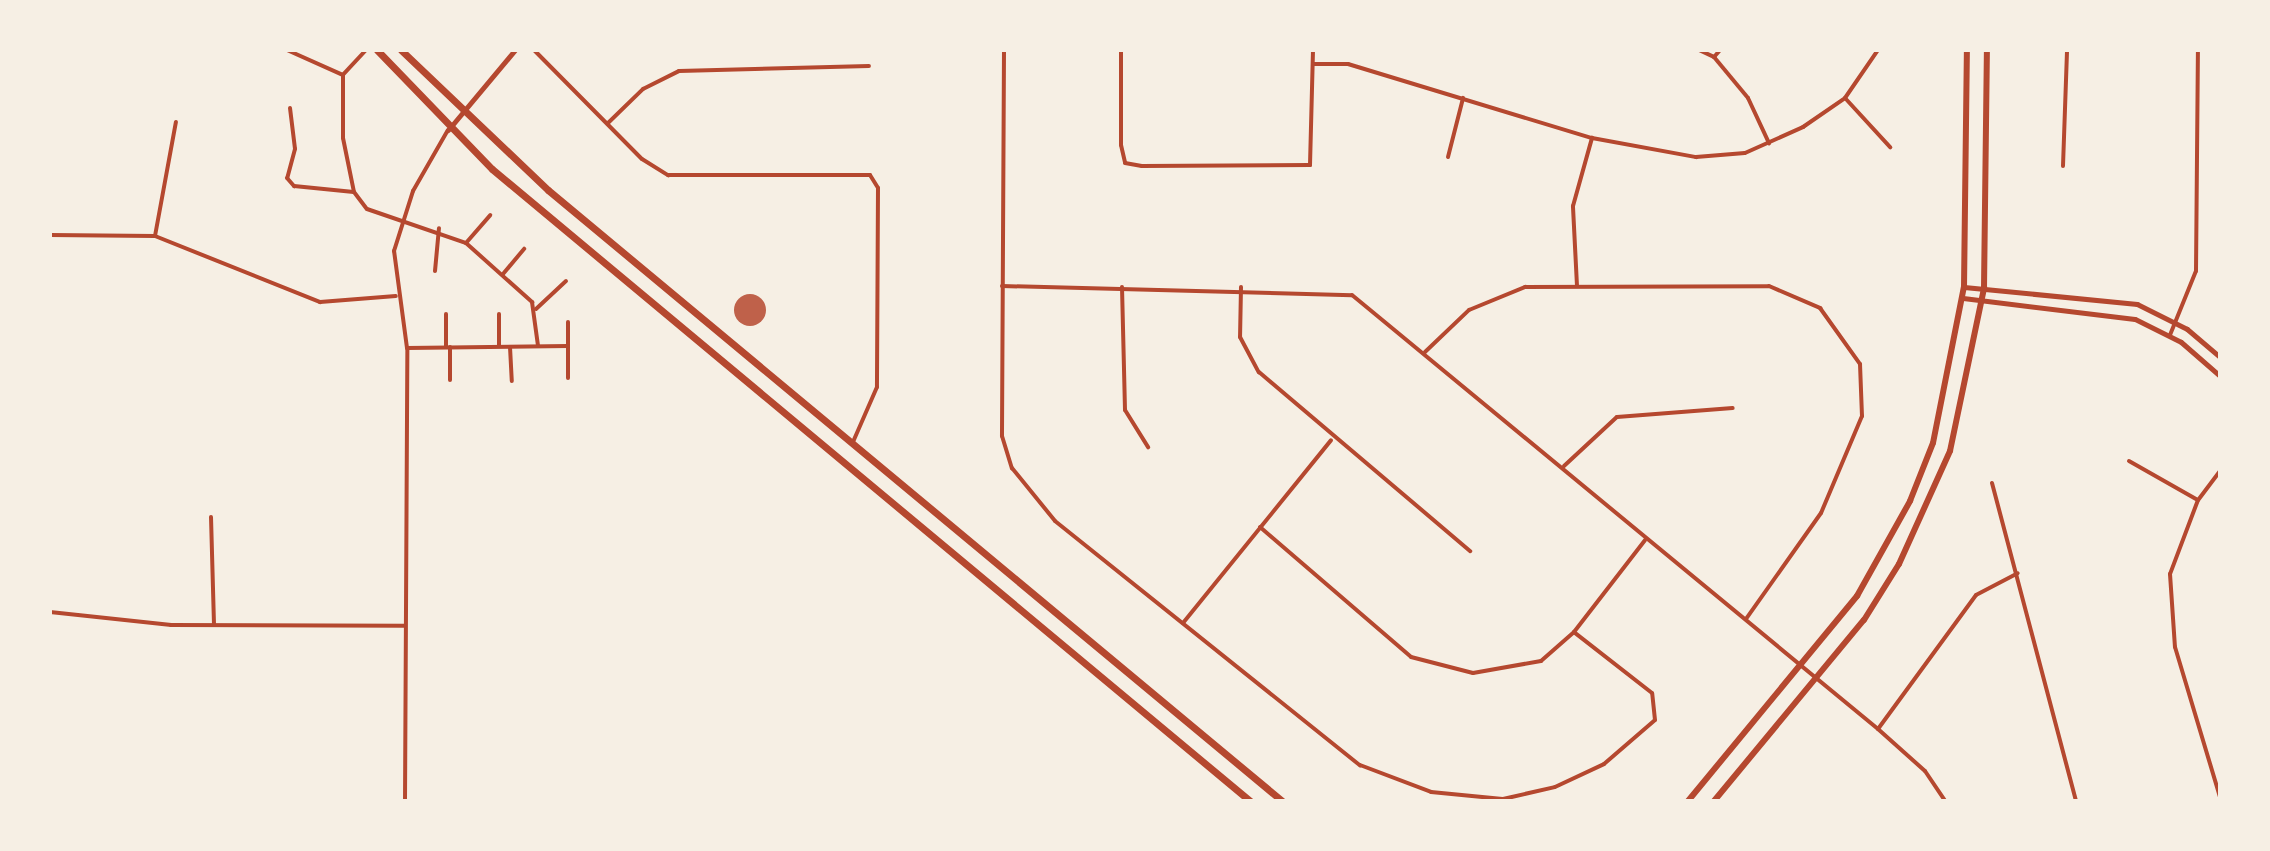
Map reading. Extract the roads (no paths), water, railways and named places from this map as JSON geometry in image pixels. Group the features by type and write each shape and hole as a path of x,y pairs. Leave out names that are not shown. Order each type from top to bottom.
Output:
{"main road":[{"path":"377,50 448,130 1250,801"},
{"path":"401,50 459,112 1282,801"},
{"path":"1688,801 1857,596 1910,501 1951,380 1963,298 1967,50"},
{"path":"1714,801 1818,678 1892,575 1931,495 1966,395 1984,288 1987,50"}],"street":[{"path":"287,50 343,75"},
{"path":"366,50 343,75 342,126 354,192 367,209 439,228 466,243 503,274 536,309 538,346"},
{"path":"405,801 407,348 396,296 394,251 402,219 448,130 459,112 515,50"},
{"path":"534,50 608,123 668,175 870,175 878,188 877,387 853,442"},
{"path":"1004,50 1002,436 1012,468 1055,521 1360,765 1431,792 1503,800 1555,787 1604,764 1655,720 1659,708 1652,693 1574,632"},
{"path":"1121,50 1125,163 1310,165 1313,50"},
{"path":"1699,50 1714,57 1748,98 1769,143"},
{"path":"1714,57 1720,50"},
{"path":"1313,64 1348,64 1592,138 1696,157 1769,143 1845,98 1878,50"},
{"path":"2063,166 2067,50"},
{"path":"2170,335 2196,271 2198,50"},
{"path":"608,123 643,89 679,71 869,66"},
{"path":"1448,157 1463,98"},
{"path":"1845,98 1890,147"},
{"path":"290,108 295,149 287,178 294,186 354,192"},
{"path":"155,236 176,122"},
{"path":"1577,286 1573,206 1592,138"},
{"path":"466,243 490,215"},
{"path":"435,271 439,228"},
{"path":"50,235 155,236 320,302 396,296"},
{"path":"503,274 524,249"},
{"path":"536,309 566,281"},
{"path":"1002,286 1241,287 1352,295 1564,466 1645,540 1801,663 1925,771 1945,801"},
{"path":"1425,352 1469,310 1499,295 1577,286 1769,286 1820,308 1853,348 1864,392 1855,438 1821,513 1746,619"},
{"path":"1122,287 1125,410 1148,447"},
{"path":"1241,287 1240,337 1259,372 1331,440 1470,551"},
{"path":"1964,287 2118,300 2176,324 2220,357"},
{"path":"1963,298 2116,315 2170,335 2220,376"},
{"path":"446,314 450,380"},
{"path":"499,314 499,346"},
{"path":"568,322 568,378"},
{"path":"407,348 568,346"},
{"path":"510,347 512,381"},
{"path":"1564,466 1617,417 1733,408"},
{"path":"1183,623 1331,440"},
{"path":"2129,461 2198,500"},
{"path":"2220,471 2198,500 2170,574 2175,647 2220,797"},
{"path":"1992,483 2076,801"},
{"path":"211,517 214,624"},
{"path":"1260,527 1411,657 1473,673 1502,672 1541,661 1574,632 1645,540"},
{"path":"1878,729 1976,595 2018,573"},
{"path":"50,612 214,624 405,626"}]}
